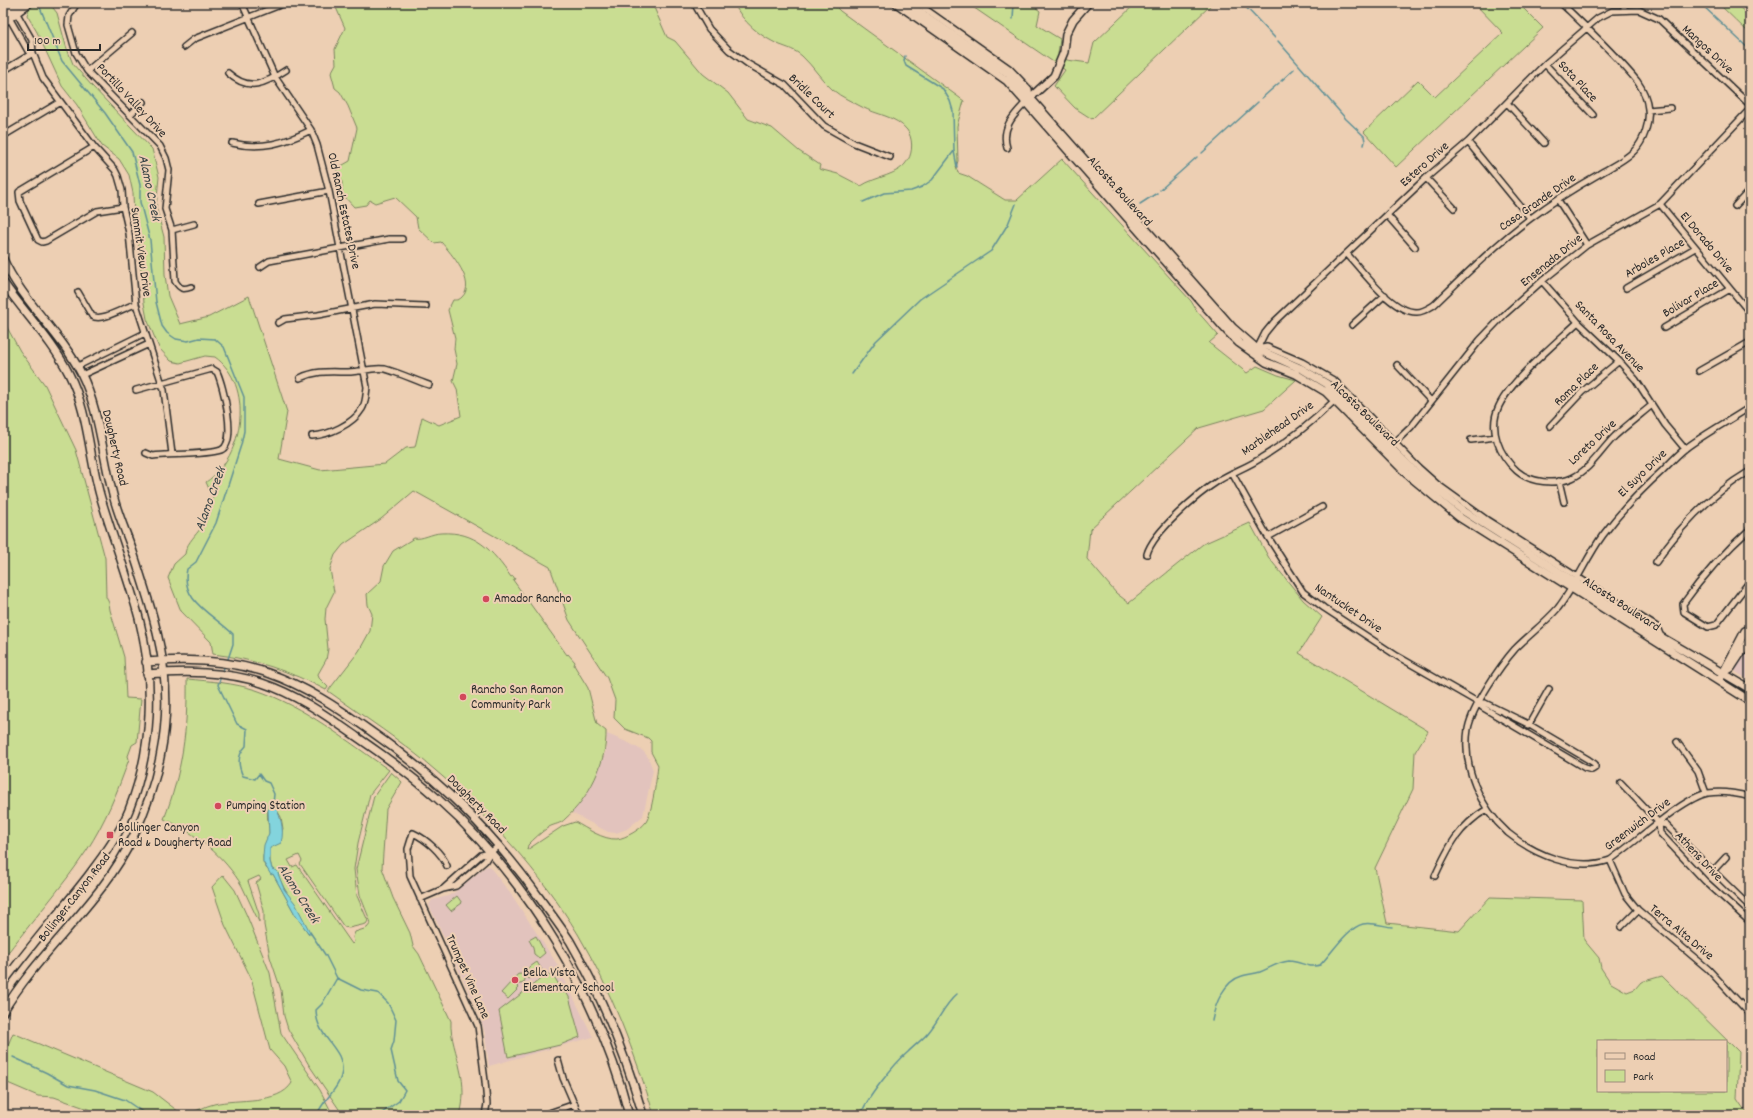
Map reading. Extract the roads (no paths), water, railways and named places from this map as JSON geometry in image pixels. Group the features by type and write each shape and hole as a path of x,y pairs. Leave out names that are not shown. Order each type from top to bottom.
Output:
{"main road":[{"path":"3,23 6,13 20,3"},
{"path":"14,8 29,3"},
{"name":"Alcosta Boulevard","path":"896,3 1007,81 1028,101 1256,352 1316,376 1414,471 1462,510 1661,637 1750,689"},
{"name":"Alcosta Boulevard","path":"907,3 1009,74 1028,101"},
{"path":"1028,101 1054,76 1064,52 1066,34 1083,5"},
{"name":"Dougherty Road","path":"3,259 22,292 66,346 82,375 92,402 112,493 140,578 163,661 164,672"},
{"name":"Dougherty Road","path":"3,282 56,353 69,375 78,399 100,494 138,616 147,674 164,672 190,672 235,676 282,690 317,709 395,764 437,798 490,853 544,924 583,992 612,1060 629,1115"},
{"name":"Alcosta Boulevard","path":"1575,582 1750,701"},
{"path":"1719,681 1745,632 1750,630"},
{"path":"1723,673 1731,668 1750,639"},
{"name":"Dougherty Road","path":"146,662 194,660 226,663 268,673 307,690 397,750 455,798 499,845 563,930 583,964 617,1038 643,1115"},
{"name":"Bollinger Canyon Road","path":"3,1012 26,979 108,878 133,838 152,790 162,744 166,700 164,672"},
{"name":"Bollinger Canyon Road","path":"3,983 108,850 128,812 143,767 148,741 147,674"}],"street":[{"name":"Portillo Valley Drive","path":"77,3 69,16 68,25 76,53 87,71 160,146 166,158 169,170 165,209 172,230 175,281 179,288 184,289 191,287"},
{"name":"Old Ranch Estates Drive","path":"242,3 275,77 311,130 321,157 367,387 362,409 345,425 319,436 312,436"},
{"path":"184,47 194,39 285,3"},
{"name":"Bridle Court","path":"694,3 709,29 729,50 748,64 785,85 824,126 854,143 890,157"},
{"name":"Alcosta Boulevard","path":"917,3 1009,68 1029,89 1028,101"},
{"name":"Casa Grande Drive","path":"1347,254 1396,306 1408,311 1418,312 1426,310 1434,305 1482,259 1530,218 1623,161 1636,149 1643,138 1647,125 1648,110 1645,96 1637,82 1561,3"},
{"path":"1624,3 1624,9"},
{"name":"Summit View Drive","path":"14,8 32,40 33,53 43,78 94,147 115,170 118,176 122,190 122,207 129,233 136,304 162,382 168,415 172,454"},
{"name":"Estero Drive","path":"1256,352 1265,333 1274,322 1426,178 1468,142 1545,64 1598,18 1612,11 1624,9"},
{"name":"Mangos Drive","path":"1624,9 1639,10 1659,20 1750,105"},
{"name":"Summit View Drive","path":"6,13 28,50 33,53"},
{"path":"87,71 132,34"},
{"path":"3,71 33,53"},
{"name":"Sota Place","path":"1545,64 1593,115"},
{"path":"228,73 235,80 252,85 262,84 286,70"},
{"path":"1007,148 1004,140 1008,122 1028,101"},
{"path":"3,136 60,102"},
{"path":"130,115 143,102"},
{"path":"1507,103 1544,143"},
{"path":"1648,110 1670,108"},
{"name":"Ensenada Drive","path":"1390,447 1411,428 1480,340 1504,315 1542,281 1587,245 1660,204 1750,109"},
{"path":"232,143 245,146 277,144 290,141 311,130"},
{"path":"1468,142 1530,218"},
{"path":"94,147 19,192 20,201 36,236 42,242 46,242 97,211 122,207"},
{"path":"1426,178 1454,208"},
{"path":"1735,206 1750,190"},
{"path":"259,204 329,191"},
{"path":"1558,200 1587,245"},
{"name":"El Dorado Drive","path":"1660,204 1750,313"},
{"path":"1387,215 1415,247"},
{"path":"172,230 194,224"},
{"path":"260,267 269,261 339,247 389,239 402,239"},
{"name":"Arboles Place","path":"1626,288 1695,248"},
{"name":"Santa Rosa Avenue","path":"1542,281 1578,322 1619,361 1636,380 1665,425 1685,449"},
{"name":"Bolivar Place","path":"1664,328 1730,289"},
{"path":"78,292 92,316 96,318 103,318 136,304"},
{"path":"1352,325 1385,295"},
{"path":"278,324 285,320 375,304 426,306"},
{"name":"Loreto Drive","path":"1578,322 1547,350 1504,397 1499,406 1495,419 1496,437 1502,454 1509,464 1519,472 1544,482 1559,481 1572,477 1586,469 1615,436 1652,405"},
{"path":"78,366 145,333"},
{"path":"1699,371 1750,342"},
{"path":"82,375 149,344"},
{"name":"Alcosta Boulevard","path":"1256,352 1267,347 1302,362 1335,381 1390,447"},
{"name":"Roma Place","path":"1550,426 1582,392 1619,361"},
{"path":"1397,365 1431,401"},
{"path":"300,378 309,374 326,371 349,372 377,368 429,385"},
{"path":"136,390 212,369 217,372 220,378 228,413 228,442 225,447 220,450 153,456 146,453"},
{"name":"Marblehead Drive","path":"1147,554 1148,547 1194,499 1219,480 1261,458 1320,415 1338,397"},
{"name":"El Suyo Drive","path":"1575,582 1602,536 1626,505 1685,449 1724,421 1749,410"},
{"path":"1471,440 1496,437"},
{"path":"1656,562 1666,546 1706,503 1750,471"},
{"name":"Nantucket Drive","path":"1232,473 1268,537 1303,592 1324,608 1398,656 1479,703 1482,708 1589,769 1592,770 1595,768 1593,762 1528,724 1485,703 1479,703"},
{"path":"1559,481 1564,502"},
{"path":"1268,537 1322,508"},
{"path":"1750,530 1728,548 1705,574 1683,604 1682,608 1684,612 1690,616 1708,627 1712,627 1716,625 1750,581"},
{"name":"Greenwich Drive","path":"1575,582 1556,609 1515,649 1504,662 1479,703 1468,728 1467,751 1474,782 1487,809 1496,822 1514,837 1543,855 1577,863 1594,864 1610,860 1690,800 1706,793 1722,792 1750,797"},
{"path":"1524,732 1549,689"},
{"path":"1555,749 1559,742"},
{"path":"1677,742 1698,771 1706,793"},
{"path":"1621,784 1659,823"},
{"path":"1435,876 1445,853 1458,834 1470,820 1487,809"},
{"name":"Athens Drive","path":"1750,907 1666,825 1659,823 1660,833 1723,899 1750,922"},
{"name":"Trumpet Vine Lane","path":"447,866 442,857 425,841 413,833 408,849 408,867 410,876 478,1026 486,1081 487,1104 485,1115"},
{"path":"420,899 443,889 481,855 490,853 499,845"},
{"path":"1713,871 1726,857"},
{"name":"Terra Alta Drive","path":"1610,860 1625,894 1638,910 1708,969 1750,1014"},
{"path":"1620,927 1638,910"},
{"path":"558,1060 563,1078 579,1115"},
{"path":"543,1115 575,1104"}],"water":[{"path":"272,802 279,816 282,827 282,838 281,843 270,848 270,861 272,869 277,871 284,889 295,903 311,934 309,934 296,916 273,874 271,875 263,862 264,845 269,833 268,810"}],"waterway":[{"path":"1013,19 1014,3"},
{"path":"1242,3 1275,38"},
{"path":"1700,3 1750,50"},
{"name":"Alamo Creek","path":"39,5 62,61 105,113 132,152 140,185 140,202 150,240 156,302 162,326 167,333 176,339 188,341 199,338 215,339 224,347 244,397 244,431 241,445 216,523 196,562 187,569 186,580 188,590 193,599 233,634 233,644 227,662"},
{"path":"1278,41 1346,119 1364,136 1364,145"},
{"path":"863,202 884,193 911,191 922,187 932,180 954,151 953,111 950,101 943,89 906,66 904,61 905,56"},
{"path":"1281,81 1294,69"},
{"path":"1262,98 1279,83"},
{"path":"1202,153 1258,102"},
{"path":"954,151 957,167"},
{"path":"1160,190 1197,157"},
{"path":"1140,204 1157,193"},
{"path":"852,374 876,341 920,299 991,251 1008,224 1016,204"},
{"name":"Alamo Creek","path":"222,673 225,665"},
{"name":"Alamo Creek","path":"221,676 218,685 237,724 247,729 246,746 241,753 239,761 241,772 243,776 255,779 259,774 264,781 269,783 274,794 273,804"},
{"path":"1212,1021 1215,1008 1221,994 1225,988 1236,979 1244,975 1260,972 1289,961 1312,966 1320,965 1345,936 1357,926 1370,923 1392,927"},
{"name":"Alamo Creek","path":"310,932 326,956 337,978 322,1004 316,1010 320,1028 339,1056 342,1070 339,1082 317,1115"},
{"path":"337,978 361,990 378,993 388,1003 396,1020 394,1041 391,1050 398,1081 405,1090 399,1101 379,1115"},
{"path":"861,1115 868,1100 888,1073 902,1057 928,1033 948,1003 957,994"},
{"path":"13,1057 68,1085 95,1090 125,1100 147,1115"}],"place":[{"name":"Amador Rancho","path":"486,599"},
{"name":"Rancho San Ramon Community Park","path":"463,697"},
{"name":"Pumping Station","path":"218,806"},
{"name":"Bollinger Canyon Road & Dougherty Road","path":"110,835"},
{"name":"Bella Vista Elementary School","path":"515,980"}]}
